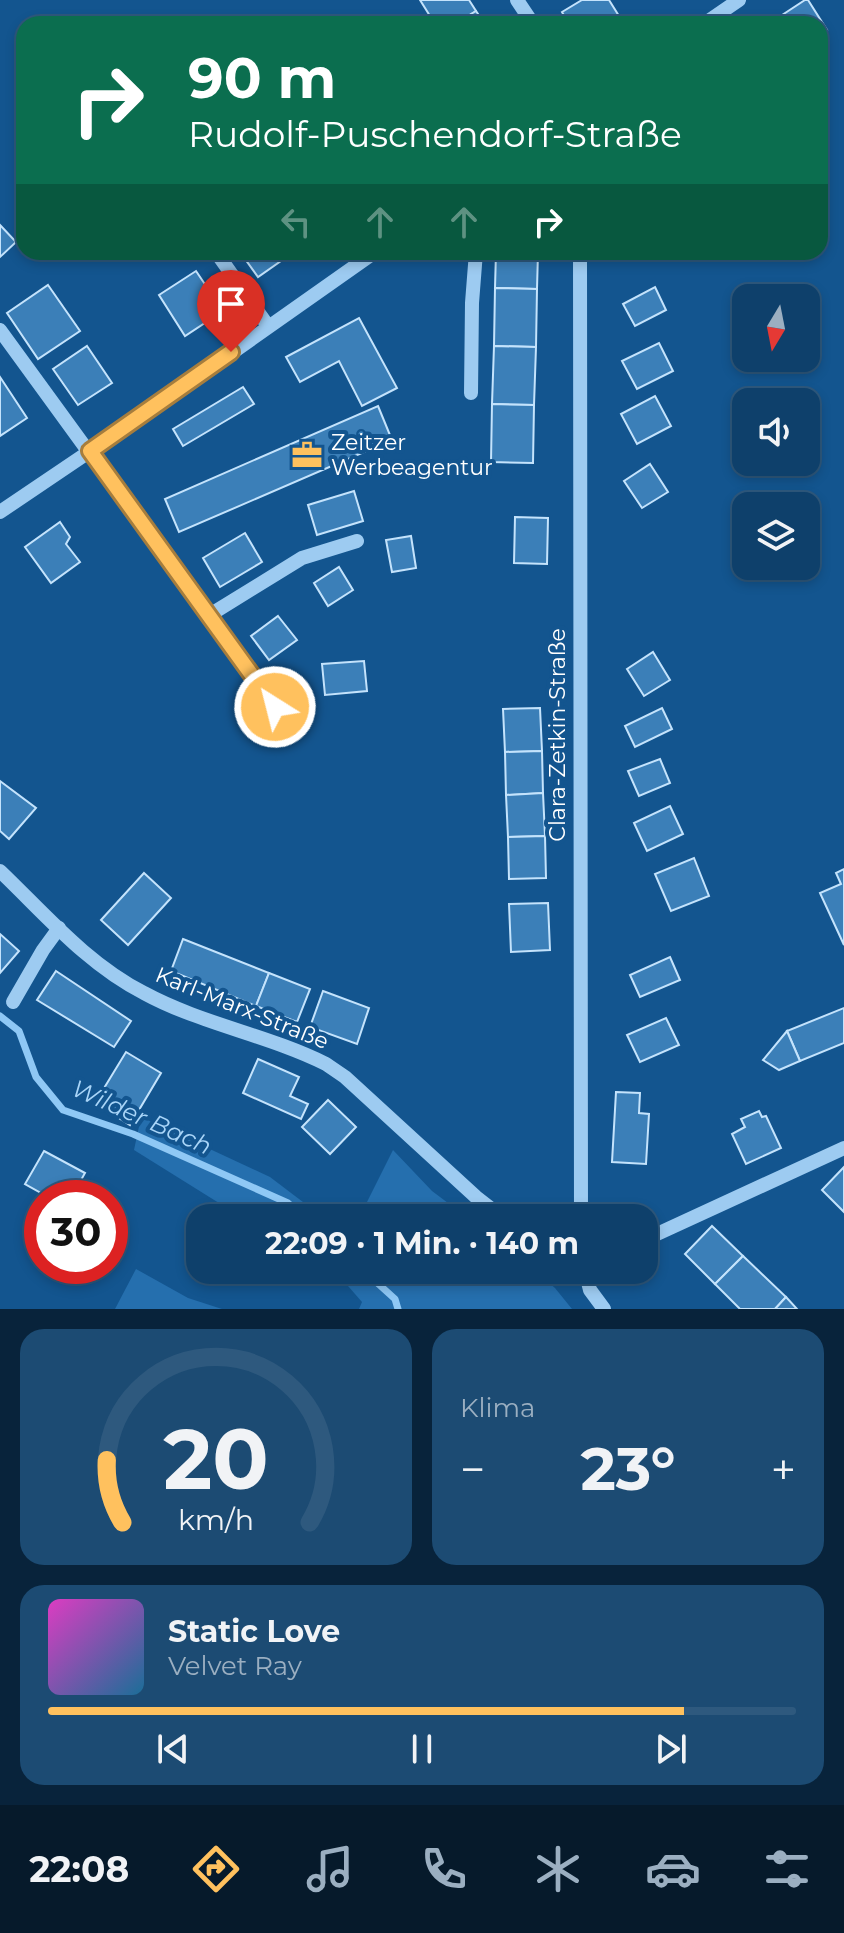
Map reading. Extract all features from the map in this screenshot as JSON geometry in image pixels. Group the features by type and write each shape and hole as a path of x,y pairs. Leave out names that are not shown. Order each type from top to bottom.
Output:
{"street":[{"path":"716,16 739,0"},
{"path":"222,260 268,326"},
{"path":"0,512 363,260"},
{"path":"471,393 475,260"},
{"name":"Clara-Zetkin-Straße","path":"580,260 581,1204"},
{"path":"0,330 275,707"},
{"path":"208,616 302,558 357,541"},
{"name":"Karl-Marx-Straße","path":"0,871 93,961 146,995 326,1064 345,1077 485,1204"},
{"path":"13,1002 59,928"},
{"path":"658,1234 844,1148"},
{"path":"588,1284 604,1309"}],"shaded area":[{"path":"141,1117 270,1177 306,1204 221,1204 134,1150"},
{"path":"393,1150 432,1191 449,1204 366,1204"},
{"path":"136,1269 188,1298 222,1309 115,1309"},
{"path":"346,1284 550,1284 572,1309 359,1309 362,1302"}],"building":[{"path":"420,0 469,0 476,11 468,16 430,16"},
{"path":"582,0 609,0 619,16 564,16 562,12"},
{"path":"808,0 818,16 781,16"},
{"path":"0,225 16,242 0,257"},
{"path":"246,260 282,260 258,277"},
{"path":"496,260 538,260 537,289 495,288"},
{"path":"196,271 223,311 185,336 159,295"},
{"path":"48,285 80,331 38,359 7,313"},
{"path":"655,287 666,310 635,326 623,304"},
{"path":"495,288 537,289 536,347 494,346"},
{"path":"359,318 397,388 362,406 339,361 300,382 286,357"},
{"path":"659,343 673,371 637,389 622,361"},
{"path":"87,346 112,383 78,405 53,369"},
{"path":"494,346 536,347 534,405 492,404"},
{"path":"0,377 27,418 0,436"},
{"path":"243,387 254,404 183,446 173,429"},
{"path":"655,396 671,426 637,444 621,414"},
{"path":"492,404 534,405 533,463 491,462"},
{"path":"378,406 392,440 179,532 165,499"},
{"path":"650,464 668,492 642,508 624,481"},
{"path":"354,491 363,521 317,535 308,505"},
{"path":"515,517 548,518 547,564 514,563"},
{"path":"60,522 70,537 66,544 80,562 51,583 25,547"},
{"path":"245,533 262,562 220,587 203,558"},
{"path":"411,536 416,568 392,572 386,540"},
{"path":"339,567 353,590 328,606 314,583"},
{"path":"278,616 297,640 269,660 251,636"},
{"path":"653,652 670,680 644,696 627,669"},
{"path":"364,661 367,691 325,695 322,664"},
{"path":"540,708 542,751 505,752 503,709"},
{"path":"662,708 672,729 635,747 625,726"},
{"path":"542,751 543,793 506,795 505,752"},
{"path":"660,759 670,783 639,796 628,771"},
{"path":"0,781 36,808 9,839 0,831"},
{"path":"543,793 545,836 508,837 506,795"},
{"path":"670,806 683,834 647,851 634,823"},
{"path":"545,836 546,878 509,879 508,837"},
{"path":"694,858 709,896 671,911 655,874"},
{"path":"844,869 844,945 820,893 841,884 836,873"},
{"path":"144,873 171,898 128,945 101,920"},
{"path":"548,903 550,950 511,952 509,904"},
{"path":"0,934 19,951 0,973"},
{"path":"183,939 269,973 256,1006 171,971"},
{"path":"670,957 680,980 640,997 630,975"},
{"path":"56,971 131,1021 114,1047 37,1000"},
{"path":"269,973 310,989 297,1022 256,1006"},
{"path":"323,991 369,1008 357,1044 310,1027"},
{"path":"844,1008 844,1043 800,1061 787,1031"},
{"path":"666,1018 679,1045 640,1062 627,1035"},
{"path":"787,1031 800,1061 779,1070 763,1060"},
{"path":"126,1052 161,1073 130,1125 95,1103"},
{"path":"258,1059 299,1077 290,1096 308,1104 301,1119 243,1093"},
{"path":"616,1092 640,1093 639,1113 649,1114 646,1164 612,1162"},
{"path":"328,1100 356,1127 330,1154 302,1127"},
{"path":"759,1111 762,1117 766,1116 781,1148 746,1164 732,1134 745,1127 741,1119"},
{"path":"44,1151 85,1173 81,1180 27,1180"},
{"path":"844,1167 844,1212 822,1190"},
{"path":"712,1226 743,1256 715,1284 685,1254"},
{"path":"743,1256 786,1297 775,1309 740,1309 715,1284"},
{"path":"786,1297 797,1309 775,1309"}],"waterway":[{"name":"Wilder Bach","path":"0,1016 19,1031 36,1077 63,1110 133,1134 289,1204"},
{"name":"Wilder Bach","path":"378,1284 395,1299 398,1309"}],"place":[{"name":"Zeitzer Werbeagentur","path":"307,455"}],"route":[{"path":"231,352 90,451 275,707"}]}
